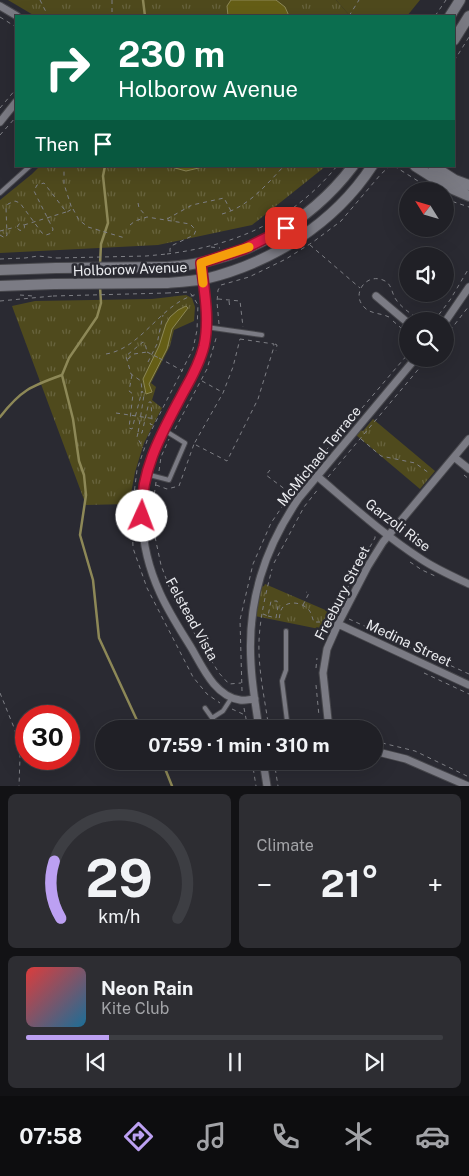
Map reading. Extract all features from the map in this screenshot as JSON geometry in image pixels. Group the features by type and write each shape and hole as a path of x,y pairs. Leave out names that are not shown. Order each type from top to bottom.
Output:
{"main road":[{"path":"451,15 460,0"},
{"path":"455,38 469,16"},
{"name":"Holborow Avenue","path":"0,270 56,263 167,267 201,263 244,249 286,228 308,213 352,167"},
{"name":"Holborow Avenue","path":"0,286 54,284 167,288 220,275 260,260 294,242 321,223 358,186 371,167"},
{"path":"416,167 448,188 469,196"},
{"path":"435,167 455,180 469,185"},
{"name":"Felstead Vista","path":"201,263 203,279"}],"street":[{"path":"0,6 15,15"},
{"path":"0,122 15,103"},
{"name":"Felstead Vista","path":"203,279 207,318 204,347 192,376 149,463 142,497 143,532 155,580 166,604 208,676 216,686 232,697"},
{"path":"452,312 469,287"},
{"path":"376,296 399,315"},
{"name":"McMichael Terrace","path":"258,720 251,665 250,634 260,576 270,548 298,498 408,367"},
{"name":"Freebury Street","path":"328,720 324,690 324,665 327,649 338,624 368,566 388,535 469,439"},
{"path":"454,457 469,469"},
{"name":"Garzoli Rise","path":"317,476 420,559 469,584"},
{"name":"Medina Street","path":"338,624 469,685"},
{"path":"232,697 240,700 255,699"},
{"path":"383,753 406,759 468,786"},
{"path":"264,770 266,786"}],"lane":[{"path":"0,193 29,167"},
{"path":"206,326 262,335"},
{"path":"146,474 169,480 185,443 164,430"},
{"path":"286,631 286,670 282,681 287,720"},
{"path":"205,708 212,718 223,710 232,697"}],"path":[{"path":"40,0 46,12 44,15"},
{"path":"112,0 112,15"},
{"path":"350,15 359,0"},
{"path":"436,15 446,0"},
{"path":"0,17 15,26"},
{"path":"455,59 469,37"},
{"path":"0,108 15,90"},
{"path":"0,135 15,118"},
{"path":"63,167 64,184 72,209 82,224 125,238"},
{"path":"222,214 249,201 283,167"},
{"path":"0,259 38,256 56,263 170,254 211,247 253,232 277,219 307,197 336,167"},
{"path":"240,683 229,684 219,673 174,600 161,565 151,518 161,457 201,381 212,355 218,328 217,299 218,290 221,285 249,277 286,259 309,244 341,220 389,167"},
{"path":"396,167 420,182"},
{"path":"0,234 3,238 6,237 5,211 11,202 20,203 42,232 49,235 53,229 34,191 41,183 46,185 67,212"},
{"path":"167,219 192,205 224,198 231,211"},
{"path":"454,201 469,207"},
{"path":"138,203 147,217"},
{"path":"0,231 17,227 20,223 24,225 72,209"},
{"path":"130,224 147,217 190,224 196,230 192,237 171,246 170,254"},
{"path":"17,227 21,230 24,228 24,225"},
{"path":"309,244 361,289"},
{"path":"441,312 469,268"},
{"path":"399,326 388,317 365,308 359,298 365,283 375,278 385,281 392,289 396,301 410,312"},
{"path":"0,301 167,288 188,292 198,305 197,330 193,348 154,426 137,470 132,510 133,548 147,588 193,677 207,694 245,715"},
{"path":"106,354 121,351 164,314 192,295"},
{"path":"217,299 240,301 242,332"},
{"path":"229,300 230,309"},
{"path":"454,325 469,306"},
{"path":"148,362 157,344 164,314"},
{"path":"274,344 258,399 227,461 194,444 223,393 233,367 240,339 274,344 277,345 276,350"},
{"path":"142,391 132,429 129,428 133,394 129,392 132,375 126,356 143,342 147,352"},
{"path":"133,350 134,354"},
{"path":"127,360 134,354 147,352 192,376"},
{"path":"268,720 260,670 259,641 262,614 272,566 304,506 420,367"},
{"path":"132,375 141,381 144,395 137,437 144,449"},
{"path":"201,381 223,393"},
{"path":"138,433 142,433 149,402 151,402 152,420 150,424 154,426"},
{"path":"116,413 157,420"},
{"path":"360,438 381,456 416,463 436,479"},
{"path":"270,470 266,475 291,494"},
{"path":"359,566 375,538 375,532"},
{"path":"322,640 328,624 350,583"},
{"path":"303,605 309,593 306,592"},
{"path":"268,616 271,601 277,601 276,618"},
{"path":"262,614 279,619 284,606 290,603 303,605 310,612 314,622 328,624"},
{"path":"349,619 469,674"},
{"path":"316,673 318,657"},
{"path":"418,670 469,694"},
{"path":"316,681 316,697 320,720"},
{"path":"0,693 15,730 20,757 19,786"},
{"path":"383,743 415,751 469,776"},
{"path":"253,770 256,786"},
{"path":"275,770 278,786"}],"green space":[{"path":"8,0 336,0 349,15 33,15"},
{"path":"336,0 420,0 408,15 349,15"},
{"path":"39,167 325,167 252,225 158,245 0,253 0,200"},
{"path":"186,295 192,298 195,307 194,321 174,330 170,346 151,383 156,387 152,400 162,408 144,443 135,472 129,504 86,505 12,306 35,301 152,299"},
{"path":"373,419 435,471 420,489 356,435 360,430 363,431"},
{"path":"265,584 337,615 329,631 255,616 261,587"}],"shaded area":[{"path":"231,0 276,0 285,7 289,15 228,15 227,6"},
{"path":"174,167 203,167 186,171"},
{"path":"186,306 188,308 172,329 167,349 149,384 152,392 146,394 143,379 159,346 166,324 170,317"}],"waterway":[{"path":"143,0 145,15"},
{"path":"100,265 101,244 108,223 103,176 105,167"},
{"path":"100,286 101,303 97,317 69,358 62,375 73,419 79,461 84,475 86,495 80,535 93,580 99,638 137,720"},
{"path":"0,417 27,390 62,375"},
{"path":"166,770 172,786"}],"slow traffic":[{"path":"203,283 201,263 249,247"}],"route":[{"path":"142,516 142,497 149,463 157,442 198,366 204,347 207,318 201,263 244,249 286,228"}]}
